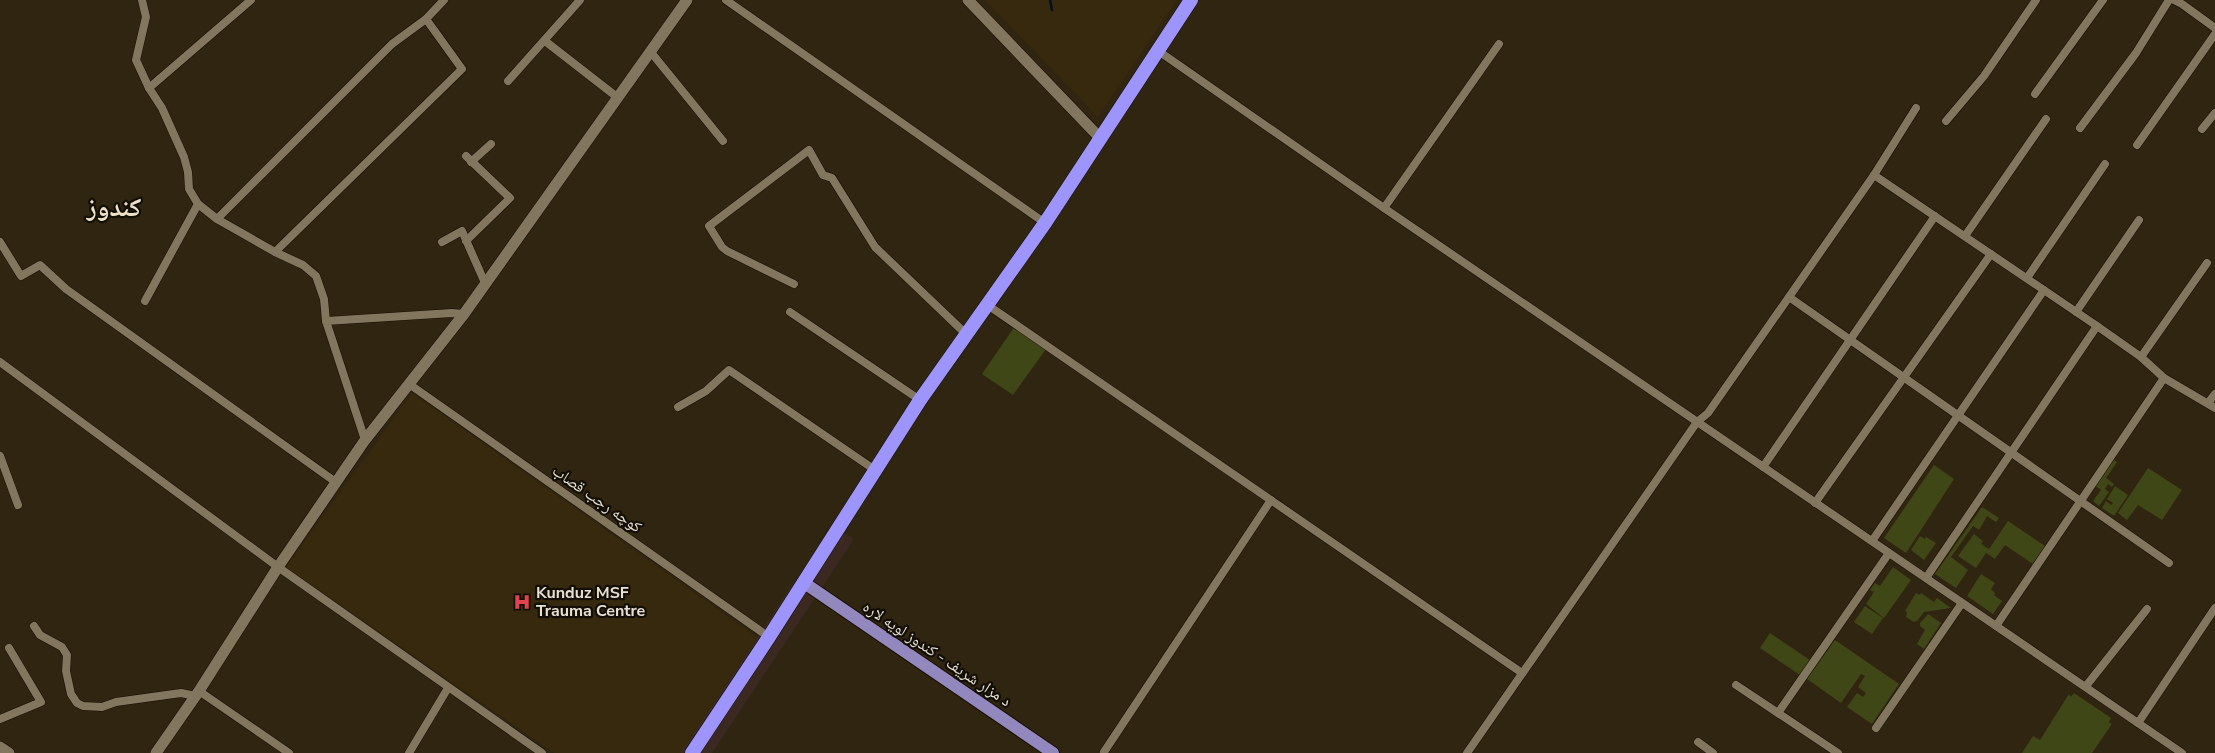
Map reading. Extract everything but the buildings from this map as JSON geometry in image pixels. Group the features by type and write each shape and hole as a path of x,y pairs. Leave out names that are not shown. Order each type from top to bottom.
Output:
{"highway":[{"path":"692,753 769,637 920,400 1045,224 1191,0"}],"main road":[{"name":"د مزار شریف - کندوز لویه لاره","path":"803,582 1053,753"}],"street":[{"path":"142,0 146,17 136,60 149,88 162,108 184,157 188,172 189,189 198,204 217,219 275,252 304,265 316,276 324,298 326,321 365,440"},
{"path":"149,88 251,0"},
{"path":"217,219 392,44 426,19 444,0"},
{"path":"508,81 580,0"},
{"path":"156,753 278,567 365,440 464,314 687,0"},
{"path":"726,0 1045,224"},
{"path":"968,0 1100,138"},
{"path":"1946,121 1984,76 2036,0"},
{"path":"2035,94 2103,0"},
{"path":"2080,128 2136,53 2169,0"},
{"path":"2174,0 2184,2 2215,28"},
{"path":"275,252 462,70 426,19"},
{"path":"2137,145 2215,34"},
{"path":"545,41 617,97"},
{"path":"1384,208 1499,44"},
{"path":"1157,50 1384,208 2182,753"},
{"path":"650,52 723,141"},
{"path":"1467,753 1697,422 1708,413 1874,175 1916,108"},
{"path":"2202,129 2215,113"},
{"path":"1965,236 2046,120"},
{"path":"466,240 510,198 468,159 491,144"},
{"path":"794,284 727,251 722,247 709,226 809,150 823,175 832,178 875,247 967,335"},
{"path":"2027,278 2105,164"},
{"path":"1874,175 2097,326 2141,357 2164,378 2212,406 2215,394"},
{"path":"145,301 198,204"},
{"path":"1763,467 1934,216"},
{"path":"2076,312 2139,220"},
{"path":"442,242 462,231 485,283"},
{"path":"0,242 21,276 40,265 66,289 337,483"},
{"path":"1815,503 1991,254"},
{"path":"2141,357 2207,263"},
{"path":"1872,541 2044,290"},
{"path":"1789,297 2169,563"},
{"path":"988,306 1522,673"},
{"path":"326,321 452,312 464,314"},
{"path":"790,312 920,400"},
{"path":"1926,578 2097,326"},
{"path":"0,362 278,567 542,753"},
{"path":"678,407 706,391 729,370 875,470"},
{"path":"1996,626 2164,378"},
{"name":"کوچه رجب قصاب","path":"410,384 769,637"},
{"path":"0,456 18,505"},
{"path":"1104,752 1272,500"},
{"path":"1778,713 1889,553"},
{"path":"1876,728 1962,603"},
{"path":"2138,723 2215,608"},
{"path":"2086,686 2147,609"},
{"path":"34,626 40,635 62,647 66,655 66,671 71,694 77,703 84,706 102,707 116,702 181,693 197,693 289,753"},
{"path":"0,719 41,702 9,648"},
{"path":"1736,685 1838,753"},
{"path":"409,753 448,688"},
{"path":"1698,742 1713,753"}],"shaded area":[{"path":"985,0 1177,0 1098,117"},
{"name":"Kunduz MSF Trauma Centre","path":"412,393 757,637 680,753 554,753 286,567"},
{"path":"832,525 854,539 712,753 680,753"}],"green space":[{"path":"1015,326 1046,349 1013,395 982,374"},
{"path":"2113,459 2117,462 2106,478 2114,484 2112,487 2108,484 2105,489 2109,492 2099,506 2093,501 2101,490 2094,485"},
{"path":"1934,465 1954,479 1906,553 1884,538"},
{"path":"2148,468 2182,490 2162,520 2138,505 2127,520 2118,513"},
{"path":"2115,486 2128,495 2114,516 2102,508 2106,501 2111,505 2113,503 2107,499"},
{"path":"1982,507 1999,518 1996,522 1987,516 1979,530 1973,526 1951,557 1968,570 1956,588 1935,574"},
{"path":"2008,521 2045,546 2033,564 2005,545 1995,559 1986,553 1976,568 1958,556 1974,534 1983,541 1981,544 1989,549"},
{"path":"1920,536 1936,543 1924,560 1911,550"},
{"path":"1893,567 1911,580 1884,618 1866,604 1874,592 1870,590 1875,583 1880,586"},
{"path":"1981,574 1995,583 1991,589 1995,593 1994,595 2002,601 1993,614 1967,596"},
{"path":"1916,593 1920,595 1921,593 1934,602 1937,598 1951,608 1924,612 1914,622 1906,617 1907,612 1905,611"},
{"path":"1865,606 1883,618 1872,634 1854,622"},
{"path":"1928,614 1941,623 1924,649 1917,644 1925,630 1920,626 1920,623"},
{"path":"1770,633 1810,660 1800,675 1760,648"},
{"path":"1835,640 1899,684 1872,724 1847,707 1857,693 1863,697 1866,693 1858,687 1865,676 1861,674 1841,703 1807,679"},
{"path":"2074,693 2111,718 2109,722 2112,724 2092,753 2022,753 2033,736 2040,740 2069,694 2071,697"}],"waterway":[{"path":"1050,0 1052,10"}],"place":[{"name":"Kunduz MSF Trauma Centre","path":"522,602"}],"district":[{"name":"کندوز","path":"114,207"}]}
